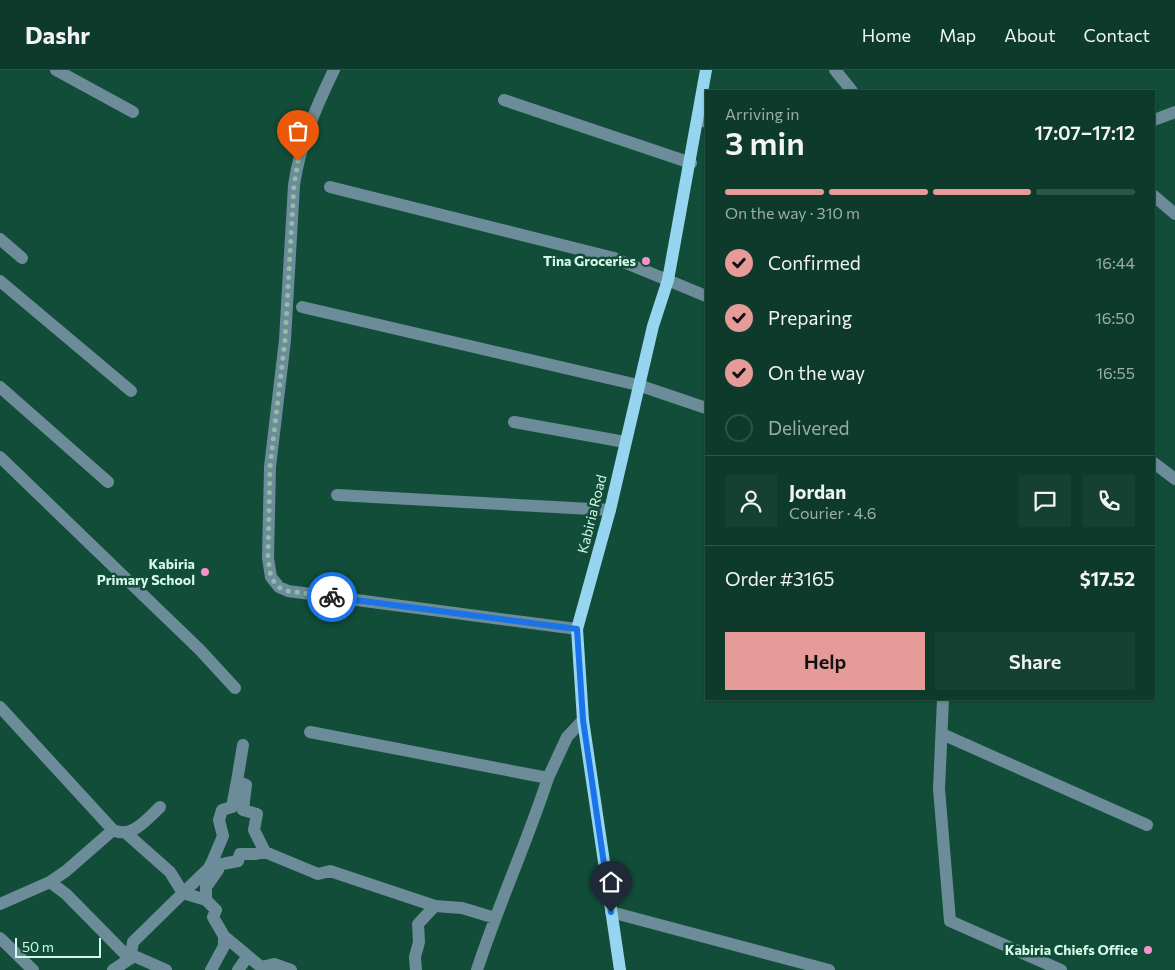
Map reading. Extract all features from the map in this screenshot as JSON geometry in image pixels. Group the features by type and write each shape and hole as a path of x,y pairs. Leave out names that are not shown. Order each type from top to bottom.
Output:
{"main road":[{"name":"Kabiria Road","path":"620,970 583,720 577,629 610,510 653,326 668,280 691,164 703,120 706,70"}],"street":[{"path":"56,70 133,112"},
{"path":"334,70 308,128 298,161 294,185 285,340 270,467 268,558 271,578 280,588 288,591 577,629"},
{"path":"835,70 851,90"},
{"path":"504,100 691,164"},
{"path":"1155,120 1175,112"},
{"path":"330,187 614,258 705,296"},
{"path":"1155,197 1175,214"},
{"path":"0,239 22,258"},
{"path":"0,281 131,391"},
{"path":"302,307 638,386 705,408"},
{"path":"0,387 108,482"},
{"path":"514,422 625,442"},
{"path":"0,457 200,650 235,688"},
{"path":"1155,463 1175,479"},
{"path":"337,495 610,510"},
{"path":"943,700 939,789 950,921 1061,970"},
{"path":"0,707 113,830 126,833 170,872 183,893 206,900 216,910 213,917 224,936 261,967 274,964 291,970"},
{"path":"477,970 495,918 530,832 548,778 567,737 583,720"},
{"path":"310,732 548,778"},
{"path":"942,734 1147,825"},
{"path":"130,959 133,942 209,868 223,836 219,820 222,810 232,807 243,745"},
{"path":"237,781 246,785 243,810 257,814 254,830 265,852"},
{"path":"126,833 135,829 160,808"},
{"path":"0,904 50,882 66,871 113,830"},
{"path":"212,862 217,865 238,861 240,854 265,852 318,874 330,871 435,906 462,908 495,918"},
{"path":"206,900 206,886 218,870 212,862"},
{"path":"50,882 66,894 130,959"},
{"path":"416,970 415,957 419,942 418,924 435,906"},
{"path":"611,912 829,970"},
{"path":"211,970 224,946 224,936"},
{"path":"0,938 34,970"},
{"path":"113,970 134,956 166,970"},
{"path":"238,970 248,956"}],"way so far":[{"path":"298,161 294,185 285,340 270,467 268,558 271,578 280,588 288,591 332,597"}],"place":[{"name":"Tina Groceries","path":"646,261"},
{"name":"Kabiria Primary School","path":"205,572"},
{"name":"Kabiria Chiefs Office","path":"1148,950"}],"route":[{"path":"332,597 577,629 583,720 611,912"}]}
